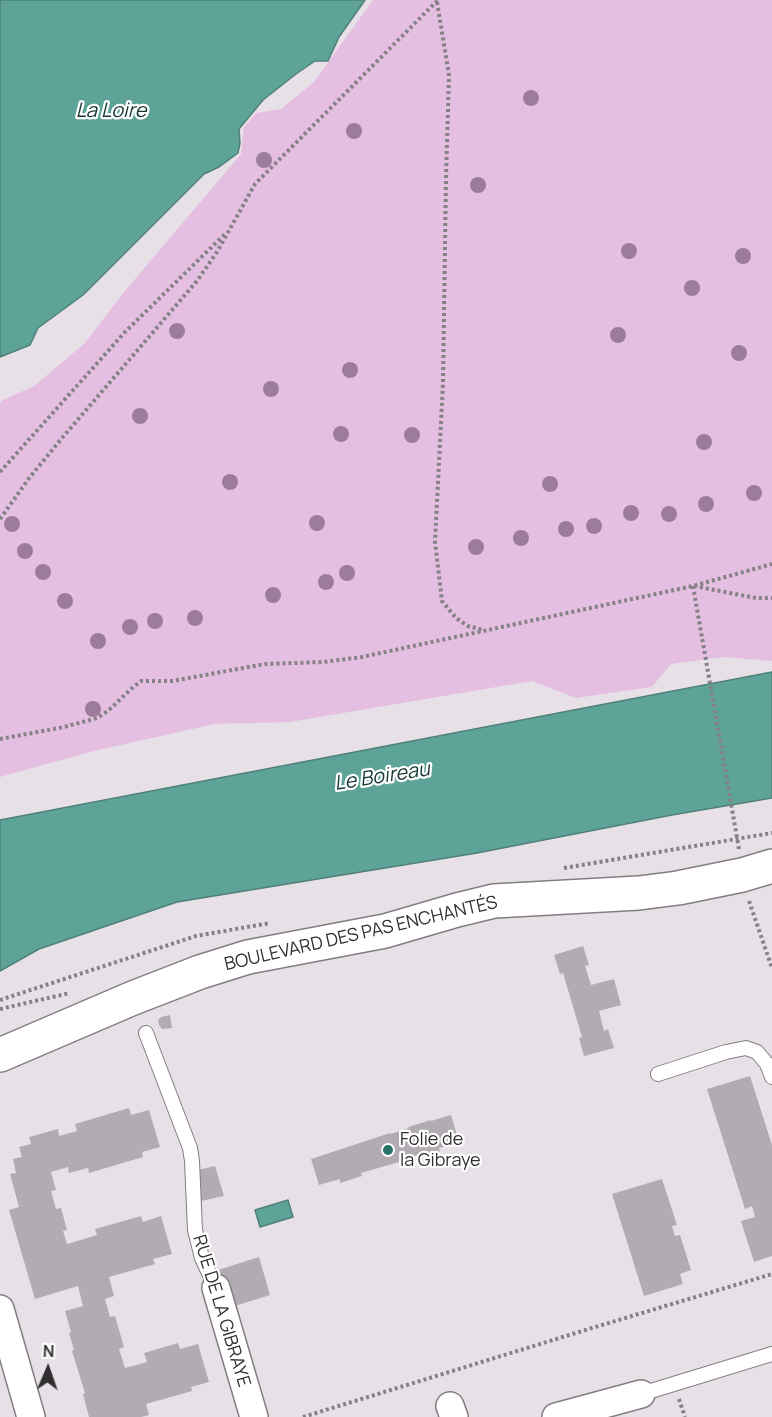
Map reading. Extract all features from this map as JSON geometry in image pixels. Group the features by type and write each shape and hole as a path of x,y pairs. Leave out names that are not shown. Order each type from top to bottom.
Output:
{"main road":[{"name":"BOULEVARD DES PAS ENCHANTÉS","path":"0,1055 133,998 200,972 248,957 384,931 494,901 639,893 678,888 751,864"}],"street":[{"name":"RUE DE LA GIBRAYE","path":"216,1288 254,1417"},
{"path":"0,1309 32,1417"},
{"path":"556,1417 641,1394"}],"lane":[{"name":"RUE DE LA GIBRAYE","path":"146,1033 190,1148 195,1230 202,1258 216,1288"},
{"path":"658,1074 726,1052 746,1048 757,1052 767,1064 772,1077"},
{"path":"641,1394 772,1354"}],"path":[{"path":"0,519 62,438 197,281 217,252 255,184 438,1"},
{"path":"438,1 449,75 443,383 435,542 442,601 456,618 468,626 483,630"},
{"path":"0,472 125,332 230,229"},
{"path":"0,739 64,727 97,718 141,681 172,681 266,664 324,662 362,657 693,586 772,564"},
{"path":"693,586 756,598 772,598"},
{"path":"693,586 736,830 751,864 772,968"},
{"path":"564,868 772,833"},
{"path":"0,1000 196,936 267,923 275,924"},
{"path":"303,1417 772,1274"}],"shaded area":[{"path":"373,0 772,0 772,661 724,657 671,664 652,687 576,698 532,681 290,722 215,724 94,751 0,777 0,404 3,400 34,386 85,343 124,292 241,154 244,127 256,113 281,109 314,82"}],"water":[{"name":"La Loire","path":"0,0 365,0 339,37 328,61 315,61 263,100 239,129 238,153 219,167 204,174 83,295 38,328 30,345 0,357"},
{"name":"Le Boireau","path":"772,672 772,798 477,853 177,902 39,949 0,971 0,820"},
{"path":"288,1200 293,1217 260,1227 255,1210"}],"building":[{"path":"583,946 589,965 585,966 591,985 614,979 621,1005 599,1011 604,1031 608,1029 614,1048 584,1056 579,1038 582,1037 563,973 560,974 554,955"},
{"path":"170,1015 172,1028 162,1029 158,1020"},
{"path":"750,1076 772,1145 772,1256 754,1262 741,1221 755,1217 752,1206 745,1209 707,1089"},
{"path":"129,1108 131,1115 149,1110 160,1147 142,1152 143,1157 89,1173 88,1168 69,1173 68,1167 51,1172 56,1190 51,1191 56,1209 61,1208 67,1230 63,1231 67,1244 97,1235 95,1229 141,1216 143,1222 161,1216 172,1254 153,1259 155,1264 109,1277 114,1296 105,1299 110,1317 115,1316 124,1347 119,1349 125,1368 147,1362 144,1353 178,1343 180,1349 198,1344 209,1382 191,1387 192,1391 146,1404 149,1415 89,1417 83,1394 85,1393 72,1351 74,1350 69,1333 71,1332 65,1311 83,1306 78,1286 35,1299 9,1210 19,1207 10,1174 16,1173 13,1159 22,1157 19,1147 31,1144 29,1137 58,1129 59,1136 77,1131 75,1124"},
{"name":"Folie de la Gibraye","path":"451,1115 459,1142 439,1148 440,1152 419,1158 418,1155 361,1173 362,1176 340,1183 340,1179 319,1185 311,1159"},
{"path":"215,1166 224,1196 201,1201 198,1170"},
{"path":"662,1179 677,1225 672,1226 675,1236 680,1235 691,1270 680,1274 683,1284 644,1296 612,1194"},
{"path":"259,1257 270,1295 235,1306 215,1271"}],"place":[{"name":"Folie de la Gibraye","path":"388,1150"}]}
